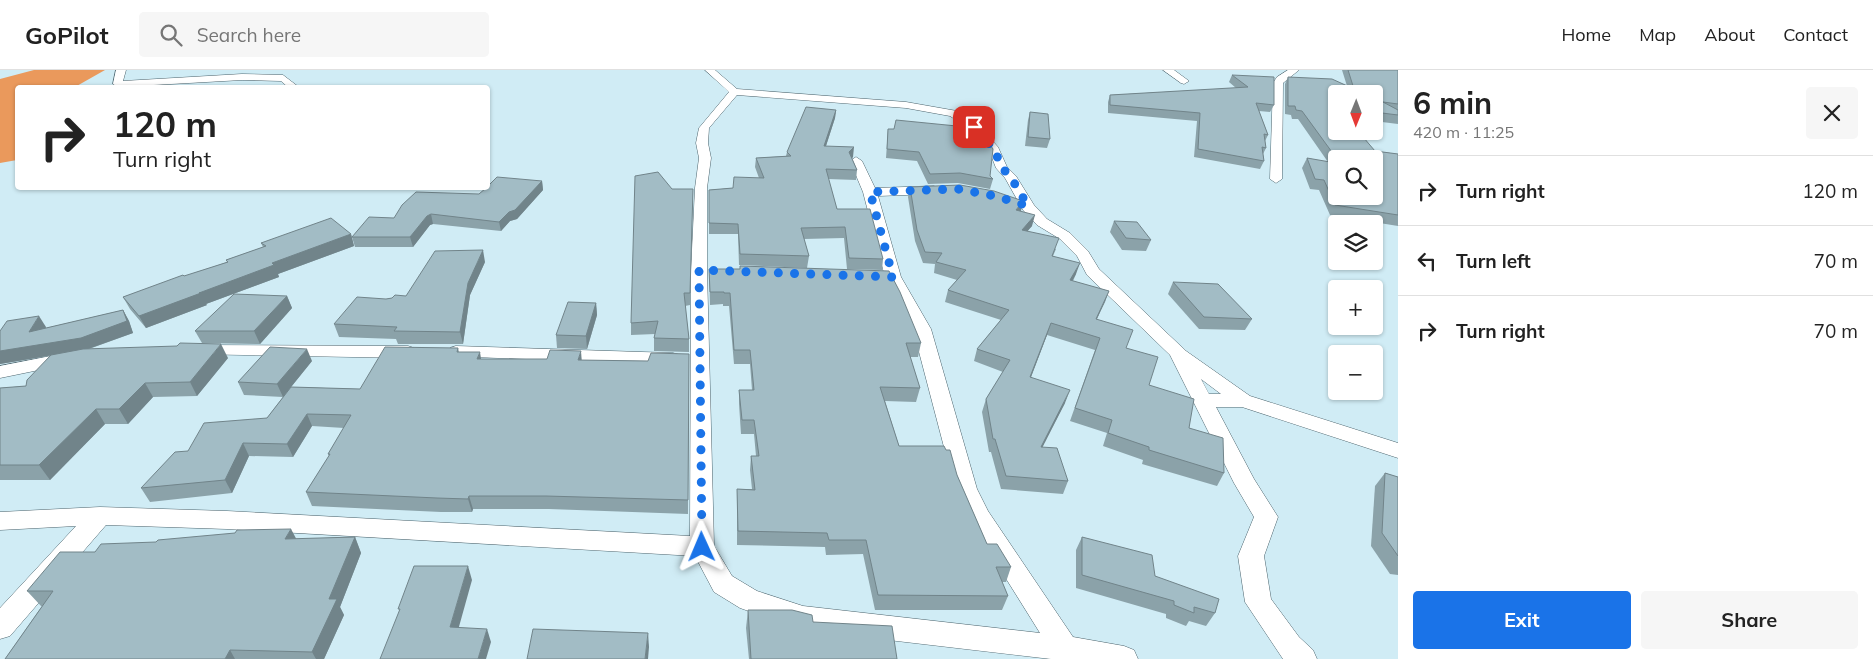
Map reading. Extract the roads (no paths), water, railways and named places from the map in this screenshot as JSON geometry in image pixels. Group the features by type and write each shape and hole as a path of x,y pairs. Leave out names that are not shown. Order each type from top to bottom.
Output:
{"street":[{"path":"121,70 118,74 118,84 242,77 283,78 292,85"},
{"path":"710,70 734,92 781,97 872,102 953,113 974,127 994,149 1002,168 1010,176 1028,206 1042,222 1065,236 1083,254 1093,272 1178,353 1243,401"},
{"path":"1168,70 1184,81"},
{"path":"1276,179 1278,83 1280,79 1294,70"},
{"path":"734,92 704,128 702,143 704,158 700,188 699,360 702,547 723,584 749,600 802,618 1066,648 1124,659"},
{"path":"856,161 870,192 884,277 922,329 970,498 978,515 1066,648"},
{"path":"870,192 948,190"},
{"path":"1011,201 1028,206"},
{"path":"699,270 718,271"},
{"path":"181,350 434,352 699,360"},
{"path":"1178,353 1204,400 1245,483 1266,517 1251,556 1258,602 1289,646 1303,659"},
{"path":"0,372 82,357"},
{"path":"1204,400 1243,401 1398,451"},
{"path":"0,521 100,516 237,521 702,547"},
{"path":"0,627 100,516"}]}
